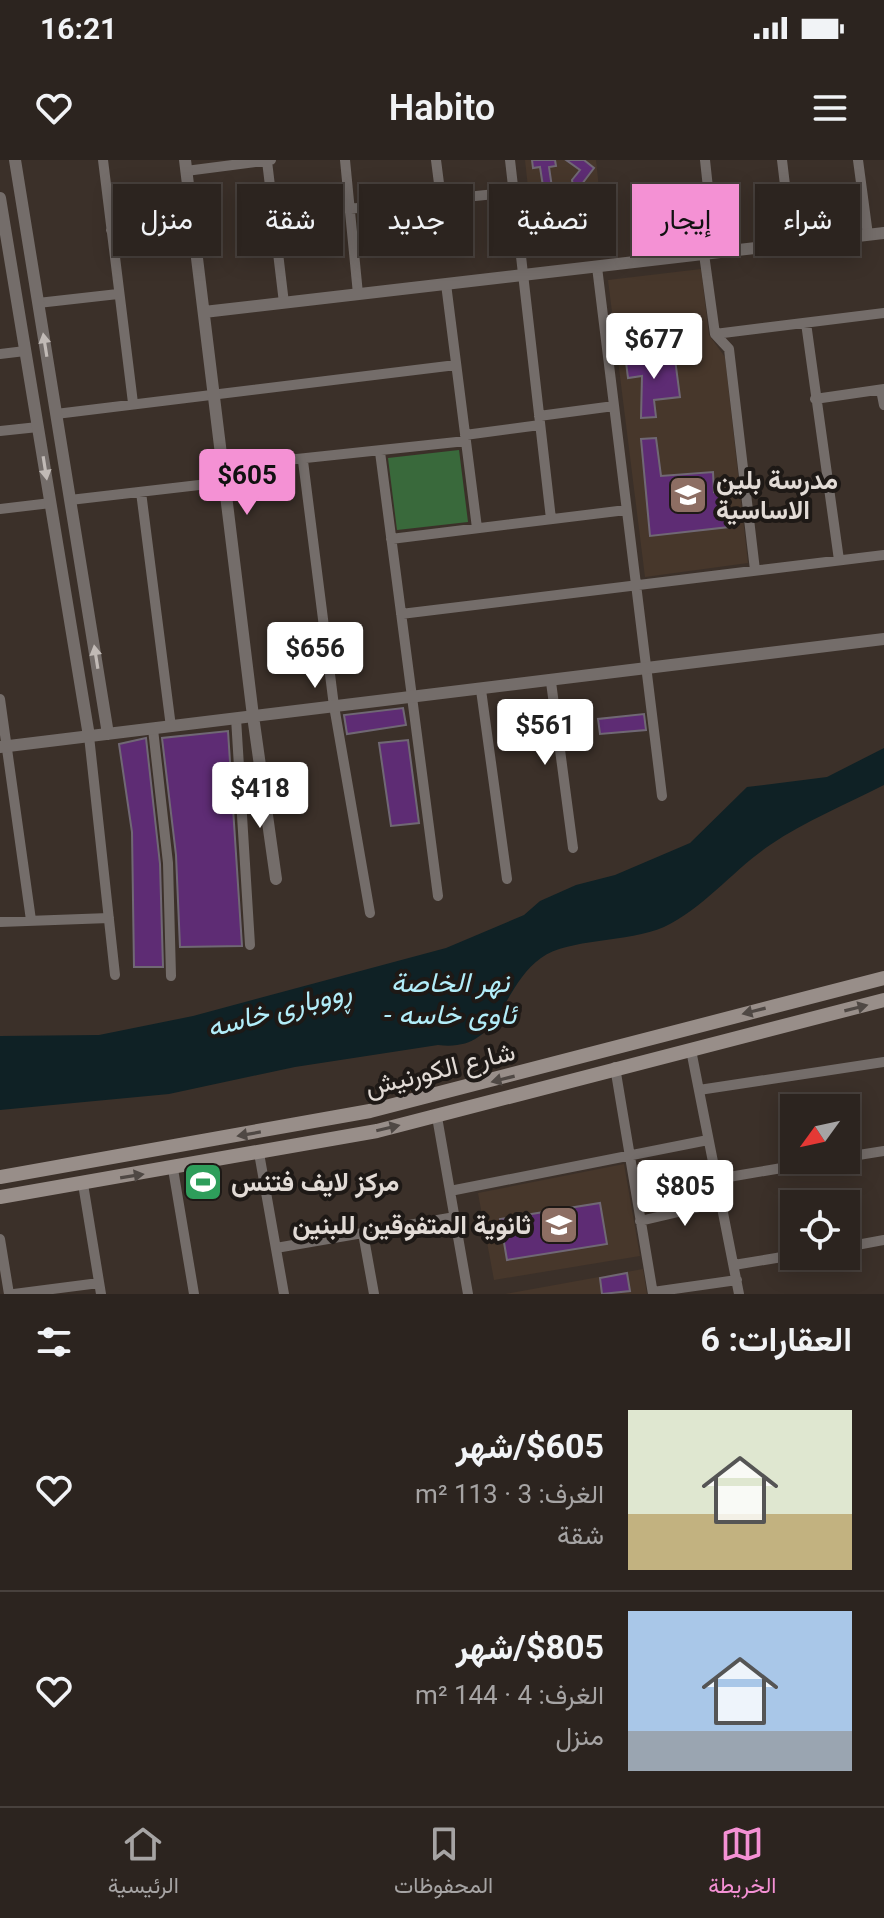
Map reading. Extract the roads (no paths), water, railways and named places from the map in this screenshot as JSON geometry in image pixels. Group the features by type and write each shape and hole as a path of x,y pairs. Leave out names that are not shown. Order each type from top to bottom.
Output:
{"main road":[{"name":"شارع الكورنيش","path":"0,1177 370,1111 884,978"},
{"name":"شارع الكورنيش","path":"0,1197 173,1169 437,1117 615,1067 884,1000"},
{"path":"789,1002 795,1023"}],"street":[{"path":"15,160 108,734"},
{"path":"103,160 133,403"},
{"path":"186,165 269,160 284,303"},
{"path":"345,160 358,294"},
{"path":"436,160 439,184"},
{"path":"510,160 513,184"},
{"path":"705,160 706,184"},
{"path":"782,160 785,184"},
{"path":"858,160 868,235"},
{"path":"0,198 6,272 31,382 89,736 115,975"},
{"path":"348,209 359,208"},
{"path":"860,236 884,233"},
{"path":"197,256 276,879"},
{"path":"522,256 551,519"},
{"path":"204,312 693,256"},
{"path":"710,256 715,334 729,349 755,570"},
{"path":"597,267 662,796"},
{"path":"446,284 477,528"},
{"path":"38,303 118,294"},
{"path":"715,334 884,313"},
{"path":"806,323 839,560"},
{"path":"0,354 25,351"},
{"path":"56,414 456,365"},
{"path":"31,382 51,378"},
{"path":"815,399 883,390 884,405"},
{"path":"222,467 380,452 466,438 614,406"},
{"path":"0,431 38,427"},
{"path":"380,452 438,896"},
{"path":"303,461 334,706 370,913"},
{"path":"70,500 225,482"},
{"path":"141,492 171,727"},
{"path":"0,509 51,503"},
{"path":"391,539 626,510"},
{"path":"401,614 884,555"},
{"path":"4,747 884,639"},
{"path":"551,682 573,848"},
{"path":"481,690 507,879"},
{"path":"0,699 4,747 31,920"},
{"path":"236,718 250,945"},
{"path":"153,729 168,863 171,976"},
{"path":"0,922 109,918"},
{"path":"691,1050 739,1294"},
{"path":"699,1090 884,1062"},
{"path":"615,1067 653,1293 737,1280"},
{"path":"437,1117 468,1294"},
{"path":"450,1191 708,1140"},
{"path":"860,1155 884,1151"},
{"path":"259,1153 284,1294"},
{"path":"717,1179 780,1168"},
{"path":"173,1169 194,1294"},
{"path":"0,1239 12,1294 100,1288 83,1184"},
{"path":"640,1221 721,1202"},
{"path":"276,1248 455,1217"},
{"path":"363,1233 374,1294"},
{"path":"860,1244 884,1240"},
{"path":"734,1265 780,1257"}],"water":[{"name":"نهر الخاصة - ئاوی خاسە","path":"884,748 884,785 783,836 692,910 664,927 633,936 567,947 541,958 516,985 488,1029 475,1039 459,1045 438,1045 295,1067 169,1094 0,1110 0,1036 99,1035 193,1016 446,948 524,915 540,901 576,885 615,875 690,843 747,787 827,777"}],"place":[{"name":"مدرسة بلين الاساسية","path":"688,495"},
{"name":"مركز لايف فتنس","path":"203,1182"},
{"name":"ثانوية المتفوقين للبنين","path":"559,1225"}],"water label":[{"name":"ڕووباری خاسە","path":"279,1009"}]}
